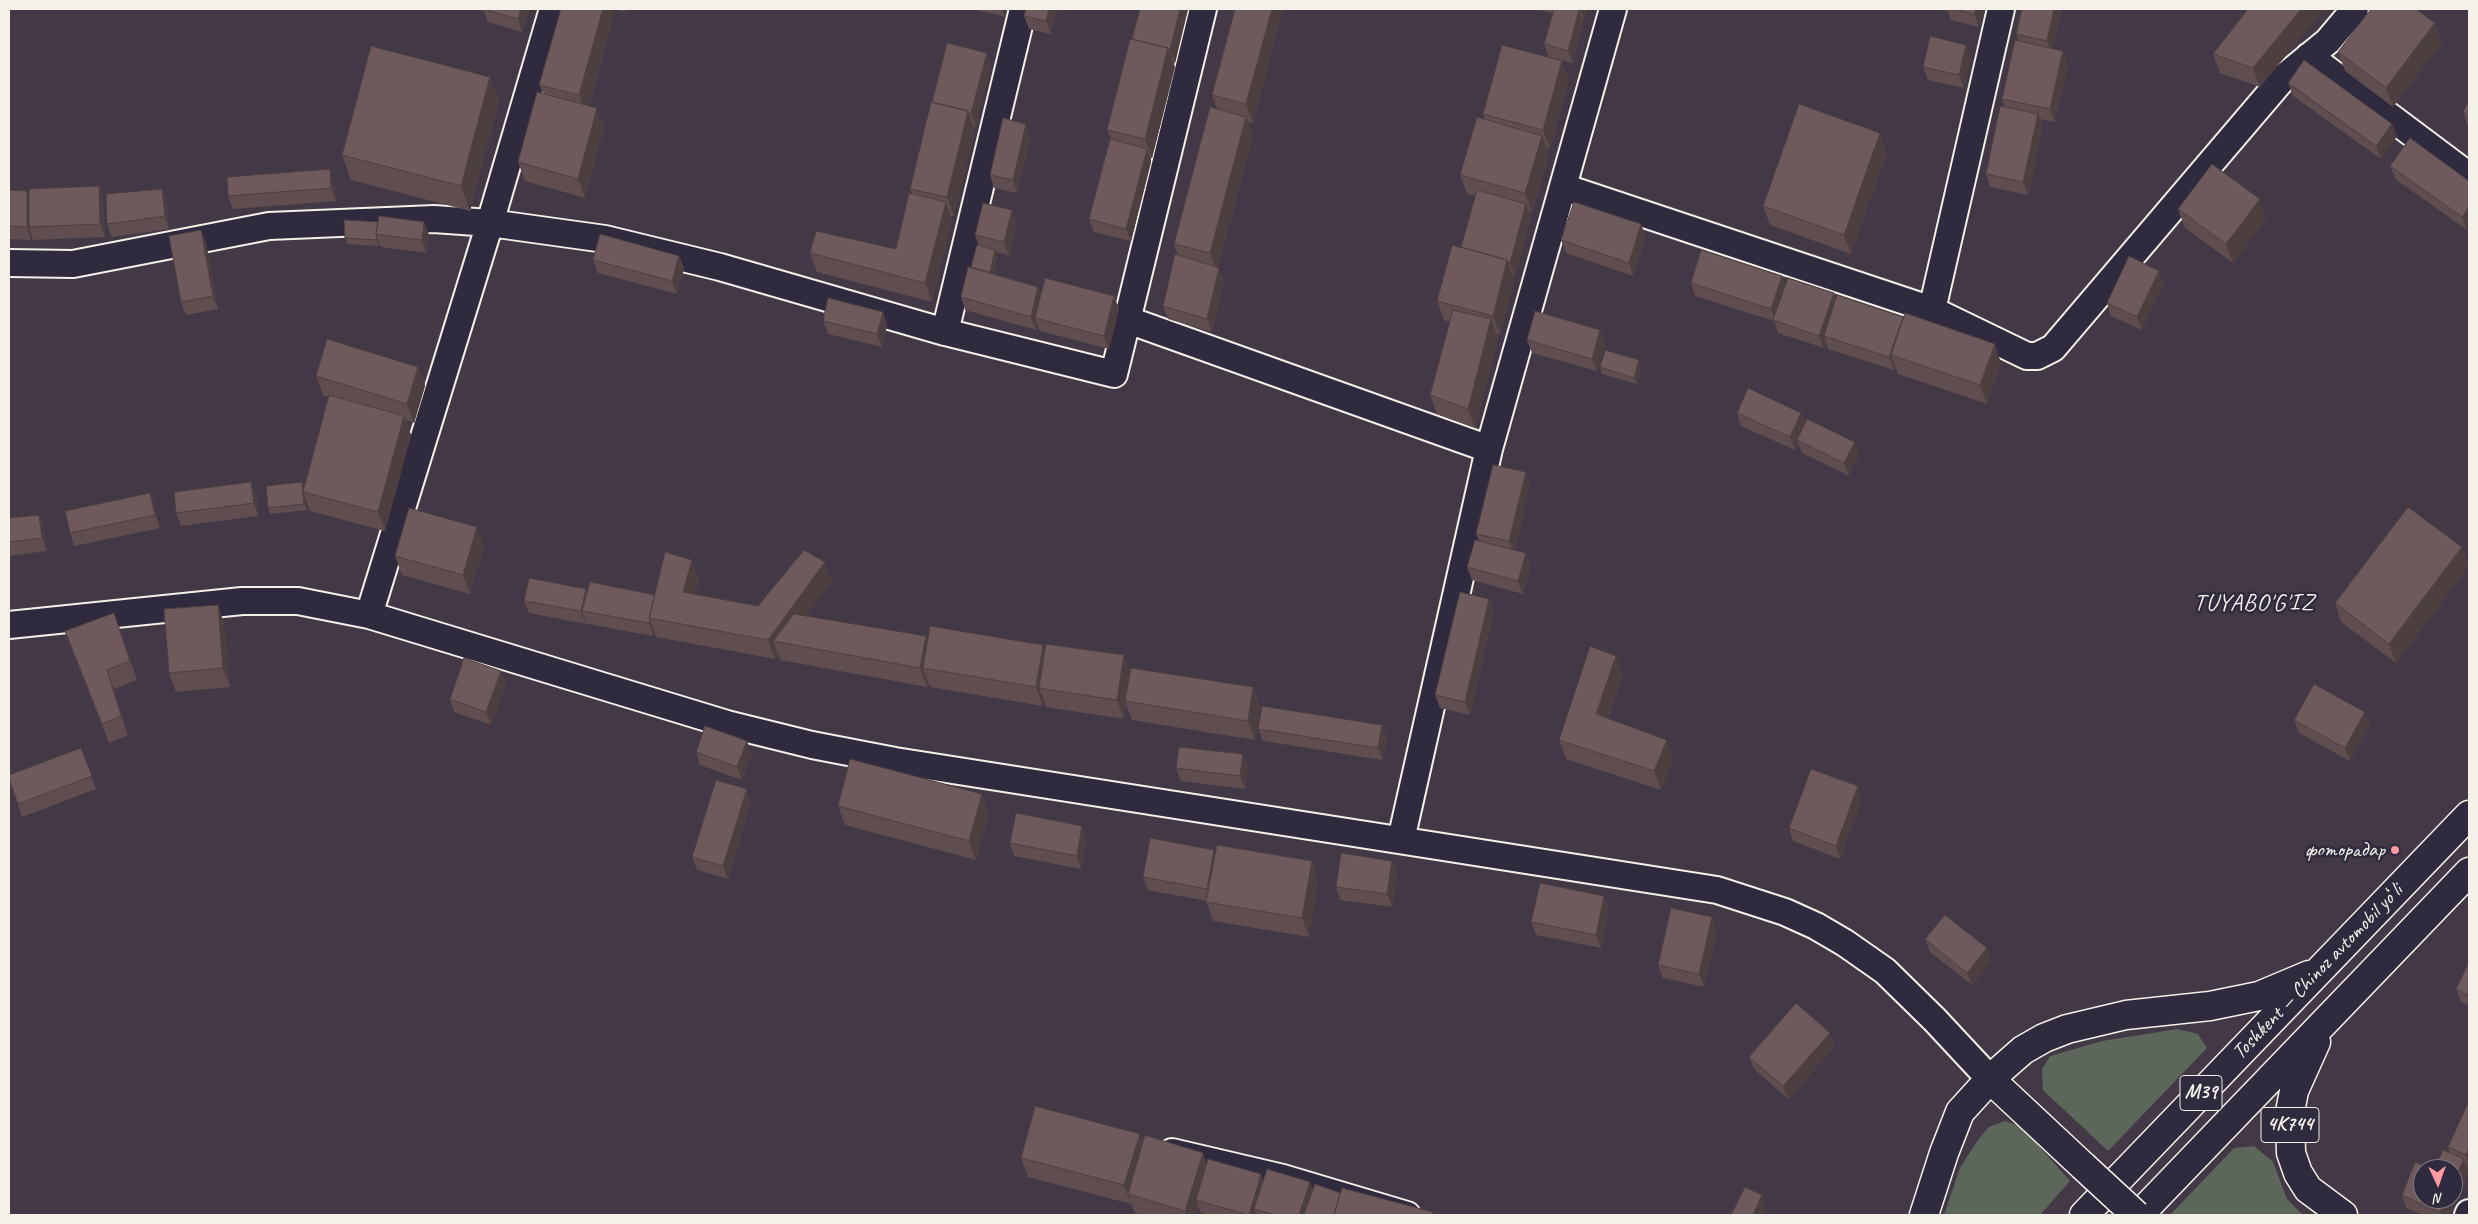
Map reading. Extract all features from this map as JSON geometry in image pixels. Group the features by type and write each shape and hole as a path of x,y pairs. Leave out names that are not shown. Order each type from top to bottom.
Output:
{"main road":[{"name":"Toshkent — Chinoz avtomobil yoʻli","path":"2084,1215 2469,814"},
{"name":"Toshkent — Chinoz avtomobil yoʻli","path":"2138,1215 2469,872"},
{"path":"1924,1215 1951,1133 1960,1112 1990,1079 2023,1050 2044,1038 2067,1029 2126,1015 2210,1006 2258,996 2319,971"},
{"name":"4К744","path":"2327,1020 2294,1090 2290,1112 2291,1154 2298,1173 2308,1189 2343,1215"},
{"path":"1990,1079 2138,1215"}],"street":[{"path":"369,615 490,223 553,9"},
{"path":"945,332 1023,9"},
{"path":"9,263 73,264 269,226 434,219 490,223 605,239 720,267 945,332 1114,374 1203,9"},
{"path":"1401,840 1489,449 1613,9"},
{"path":"1932,310 2002,9"},
{"path":"1563,187 1932,310 2027,356 2038,356 2054,348 2284,77 2328,41 2354,9"},
{"path":"2309,56 2469,176"},
{"path":"1128,320 1489,449"},
{"path":"9,625 242,601 298,601 369,615 727,724 812,745 895,761 1717,890 1784,912 1823,930 1885,971 1935,1020 1990,1079"},
{"path":"1171,1152 1283,1178 1407,1215"}],"green space":[{"path":"2177,1029 2198,1034 2207,1048 2108,1151 2043,1090 2042,1069 2050,1056 2102,1041"},
{"path":"2005,1121 2022,1127 2070,1181 2040,1215 1944,1215 1960,1168 1977,1141 1989,1127"},
{"path":"2254,1146 2273,1162 2287,1199 2303,1215 2170,1215 2234,1148"}],"building":[{"path":"483,9 521,9 518,19"},
{"path":"561,9 603,9 579,95 539,85"},
{"path":"1026,9 1049,9 1046,21 1024,16"},
{"path":"1140,9 1180,9 1170,50 1132,39"},
{"path":"1235,9 1272,9 1246,104 1212,95"},
{"path":"1554,9 1579,10 1568,51 1544,44"},
{"path":"1954,9 1976,9 1974,14"},
{"path":"2022,9 2054,9 2047,41 2016,34"},
{"path":"2248,9 2301,9 2253,68 2213,54"},
{"path":"2371,9 2416,9 2435,23 2386,88 2338,52"},
{"path":"1930,36 1966,45 1959,75 1923,67"},
{"path":"1130,39 1168,48 1145,139 1107,130"},
{"path":"2015,40 2063,51 2050,109 2002,99"},
{"path":"947,43 987,53 971,113 932,102"},
{"path":"1502,45 1562,61 1543,130 1483,114"},
{"path":"371,46 490,77 461,186 342,155"},
{"path":"2304,60 2392,124 2376,146 2288,83"},
{"path":"537,92 597,108 578,179 518,162"},
{"path":"931,102 968,111 947,197 910,189"},
{"path":"2469,102 2469,116 2463,111"},
{"path":"1799,104 1880,133 1844,235 1763,206"},
{"path":"2000,106 2038,114 2023,182 1986,174"},
{"path":"1210,107 1246,117 1210,253 1174,244"},
{"path":"1477,117 1542,136 1525,193 1460,175"},
{"path":"1003,118 1026,124 1013,180 990,175"},
{"path":"2410,138 2469,181 2469,207 2462,217 2390,166"},
{"path":"1110,139 1147,149 1126,229 1089,219"},
{"path":"2212,164 2260,199 2226,244 2178,209"},
{"path":"330,169 331,188 228,196 227,177"},
{"path":"99,186 100,224 29,227 29,189"},
{"path":"162,189 165,216 107,224 106,194"},
{"path":"9,190 27,191 27,227 9,226"},
{"path":"1477,190 1526,204 1510,263 1507,260 1461,247"},
{"path":"909,193 946,202 925,283 810,253 816,231 896,249"},
{"path":"1574,202 1641,224 1629,263 1561,240"},
{"path":"983,203 1012,210 1004,242 975,235"},
{"path":"379,216 424,222 422,240 376,234"},
{"path":"344,220 378,222 376,240 345,238"},
{"path":"201,230 213,296 181,302 169,236"},
{"path":"600,234 679,256 672,281 593,260"},
{"path":"977,245 995,250 990,272 971,267"},
{"path":"1452,245 1507,260 1493,316 1437,301"},
{"path":"1701,250 1782,276 1771,309 1691,283"},
{"path":"1175,254 1219,268 1207,319 1163,306"},
{"path":"2129,256 2159,271 2137,317 2107,303"},
{"path":"968,267 1038,287 1031,317 961,297"},
{"path":"1045,278 1114,296 1104,336 1035,318"},
{"path":"1788,278 1834,293 1819,336 1773,320"},
{"path":"1837,295 1903,317 1889,357 1824,336"},
{"path":"828,298 883,312 877,334 823,321"},
{"path":"1453,310 1491,319 1468,409 1430,395"},
{"path":"1535,311 1600,330 1592,359 1527,340"},
{"path":"1905,313 1995,344 1980,385 1891,355"},
{"path":"327,339 418,367 407,404 316,376"},
{"path":"1605,350 1639,360 1634,378 1600,367"},
{"path":"1748,388 1801,413 1790,437 1737,413"},
{"path":"329,395 404,416 378,512 303,492"},
{"path":"1807,419 1855,442 1844,463 1797,440"},
{"path":"1493,465 1526,472 1509,541 1476,534"},
{"path":"251,482 254,503 176,513 174,492"},
{"path":"302,482 304,504 268,508 266,486"},
{"path":"150,493 155,515 70,533 65,511"},
{"path":"2408,507 2462,547 2389,644 2335,603"},
{"path":"409,508 477,527 463,575 395,556"},
{"path":"39,515 42,538 9,542 9,518"},
{"path":"1475,540 1526,553 1518,581 1467,567"},
{"path":"804,550 825,562 768,640 649,618 665,552 692,560 683,592 758,606"},
{"path":"529,578 586,589 581,611 524,601"},
{"path":"590,582 655,595 649,623 582,611"},
{"path":"1460,592 1489,599 1465,702 1435,695"},
{"path":"218,605 223,668 169,673 164,609"},
{"path":"114,613 130,661 107,670 121,716 102,724 65,631"},
{"path":"794,614 926,636 920,668 773,641"},
{"path":"930,626 1043,645 1036,687 923,668"},
{"path":"1046,644 1124,655 1117,700 1039,688"},
{"path":"1590,646 1616,656 1596,714 1667,740 1654,771 1559,740"},
{"path":"464,658 501,671 486,712 450,699"},
{"path":"1131,668 1253,687 1248,721 1125,701"},
{"path":"2314,684 2365,712 2345,748 2294,720"},
{"path":"1262,706 1382,725 1378,748 1258,729"},
{"path":"705,726 747,741 737,767 696,752"},
{"path":"1179,747 1243,754 1240,776 1176,768"},
{"path":"81,748 92,776 18,804 9,775"},
{"path":"850,759 982,794 969,841 838,806"},
{"path":"1811,769 1858,786 1836,846 1789,828"},
{"path":"716,780 747,789 723,866 692,857"},
{"path":"1016,813 1082,826 1077,856 1010,843"},
{"path":"1150,838 1214,850 1207,889 1143,877"},
{"path":"1217,845 1312,861 1302,918 1206,902"},
{"path":"1341,853 1392,861 1387,894 1336,887"},
{"path":"1540,883 1604,896 1596,935 1531,922"},
{"path":"1671,908 1712,917 1699,974 1658,965"},
{"path":"1945,915 1987,948 1967,973 1925,939"},
{"path":"2469,964 2469,996 2456,989"},
{"path":"1796,1003 1830,1033 1783,1086 1749,1057"},
{"path":"2467,1105 2469,1106 2469,1148 2466,1155 2448,1147"},
{"path":"1035,1106 1140,1134 1124,1185 1021,1158"},
{"path":"1145,1135 1203,1153 1185,1211 1128,1194"},
{"path":"2443,1150 2464,1159 2463,1161 2463,1159 2439,1159"},
{"path":"1208,1159 1261,1174 1249,1215 1196,1200"},
{"path":"2413,1167 2413,1200 2402,1195"},
{"path":"1267,1169 1310,1182 1299,1215 1275,1215 1254,1209"},
{"path":"1315,1184 1340,1193 1334,1215 1304,1215"},
{"path":"1745,1187 1762,1195 1753,1215 1731,1215"},
{"path":"1342,1188 1433,1212 1432,1215 1334,1215"}],"place":[{"name":"фоторадар","path":"2395,850"}],"district":[{"name":"TUYABO'G'IZ","path":"2254,604"}]}
